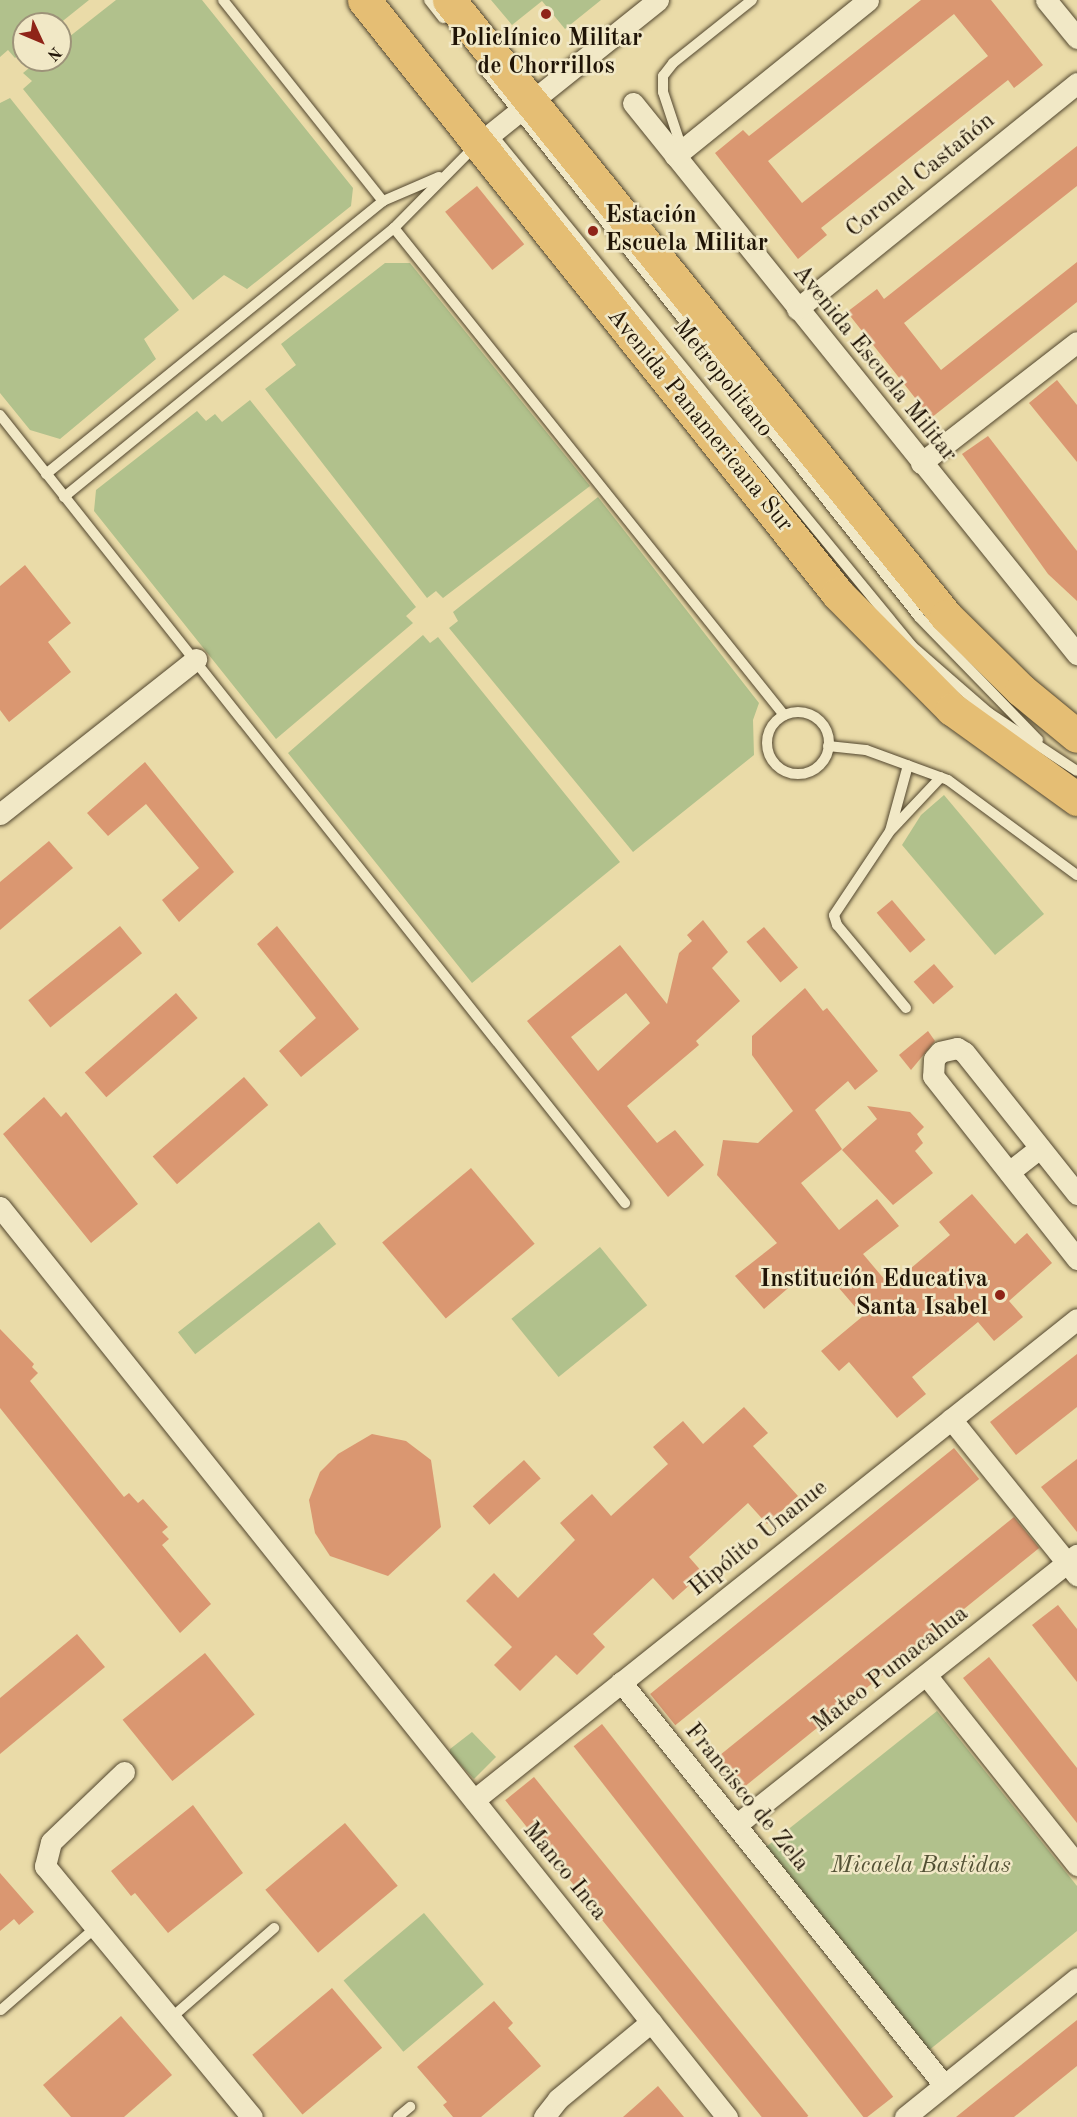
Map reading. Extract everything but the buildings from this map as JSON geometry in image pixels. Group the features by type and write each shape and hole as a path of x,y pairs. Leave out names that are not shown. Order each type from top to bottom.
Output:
{"main road":[{"name":"Avenida Panamericana Sur","path":"364,0 484,134 838,594 952,709 1077,799"},
{"path":"449,13 946,616 1021,690 1065,745"}],"street":[{"path":"484,134 524,106 658,0"},
{"path":"679,153 868,0"},
{"path":"1046,0 1075,31"},
{"name":"Coronel Castañón","path":"797,309 1077,83"},
{"name":"Avenida Escuela Militar","path":"633,103 679,153 797,309 1077,654"},
{"path":"921,463 1075,348"},
{"path":"0,814 196,659"},
{"path":"1077,1194 964,1052 957,1048 940,1052 934,1059 933,1076 1077,1258"},
{"path":"1009,1173 1040,1148"},
{"name":"Manco Inca","path":"0,1207 727,2117"},
{"name":"Hipólito Unanue","path":"474,1800 1077,1319"},
{"path":"951,1419 1074,1565"},
{"name":"Mateo Pumacahua","path":"736,1825 926,1675 1074,1565"},
{"path":"926,1675 1077,1865"},
{"name":"Francisco de Zela","path":"621,1682 944,2085"},
{"path":"124,1772 51,1842 46,1854 48,1874 96,1927 171,2018 245,2114"},
{"path":"912,2115 944,2085 1077,1978"},
{"path":"544,2117 558,2099 651,2022"}],"lane":[{"path":"224,0 383,201"},
{"path":"429,0 449,13"},
{"path":"679,153 663,92 663,76 673,63 752,0"},
{"path":"478,62 524,106"},
{"path":"64,497 394,228 484,134"},
{"name":"Metropolitano","path":"484,134 912,646 989,713 1065,745 1077,771"},
{"path":"46,474 383,201 442,176"},
{"path":"394,228 784,715"},
{"path":"0,415 196,659 625,1203"},
{"path":"784,715 812,715 825,728 828,746 826,756 812,770 792,774 782,770 767,746 771,728 784,715"},
{"path":"828,746 866,750 941,777 1077,876"},
{"path":"890,831 908,765"},
{"path":"906,1008 837,925 834,915 890,831 941,777"},
{"path":"1,2010 96,1927"},
{"path":"171,2018 274,1928"},
{"path":"398,2117 410,2108"}],"green space":[{"path":"0,0 89,0 72,14 12,12 12,55 8,50 0,57"},
{"path":"116,0 202,0 353,188 351,206 247,289 224,275 193,300 23,89 32,81 24,72 72,72 72,35"},
{"path":"491,0 601,0 565,29 542,1 512,25"},
{"path":"10,98 179,310 144,339 156,359 60,439 30,430 0,393 0,103"},
{"path":"385,263 410,263 590,486 443,598 436,591 427,598 265,389 296,365 281,344"},
{"path":"250,400 416,607 406,616 413,623 276,739 94,511 96,490 197,411 206,421 215,414 222,422"},
{"path":"598,497 759,703 753,720 754,755 633,852 449,628 458,621 453,612"},
{"path":"423,635 430,643 438,637 620,862 472,983 288,753"},
{"path":"944,795 1044,914 995,955 902,845 921,815"},
{"path":"319,1222 336,1244 195,1354 178,1332"},
{"path":"600,1247 647,1305 559,1377 511,1319"},
{"name":"Micaela Bastidas","path":"937,1711 1077,1886 1077,1931 928,2051 766,1847"},
{"path":"472,1732 496,1757 474,1779 450,1754 450,1749"},
{"path":"424,1913 484,1984 403,2052 344,1980"}],"place":[{"name":"Policlínico Militar de Chorrillos","path":"546,14"},
{"name":"Estación Escuela Militar","path":"593,231"},
{"name":"Institución Educativa Santa Isabel","path":"1000,1295"}]}
